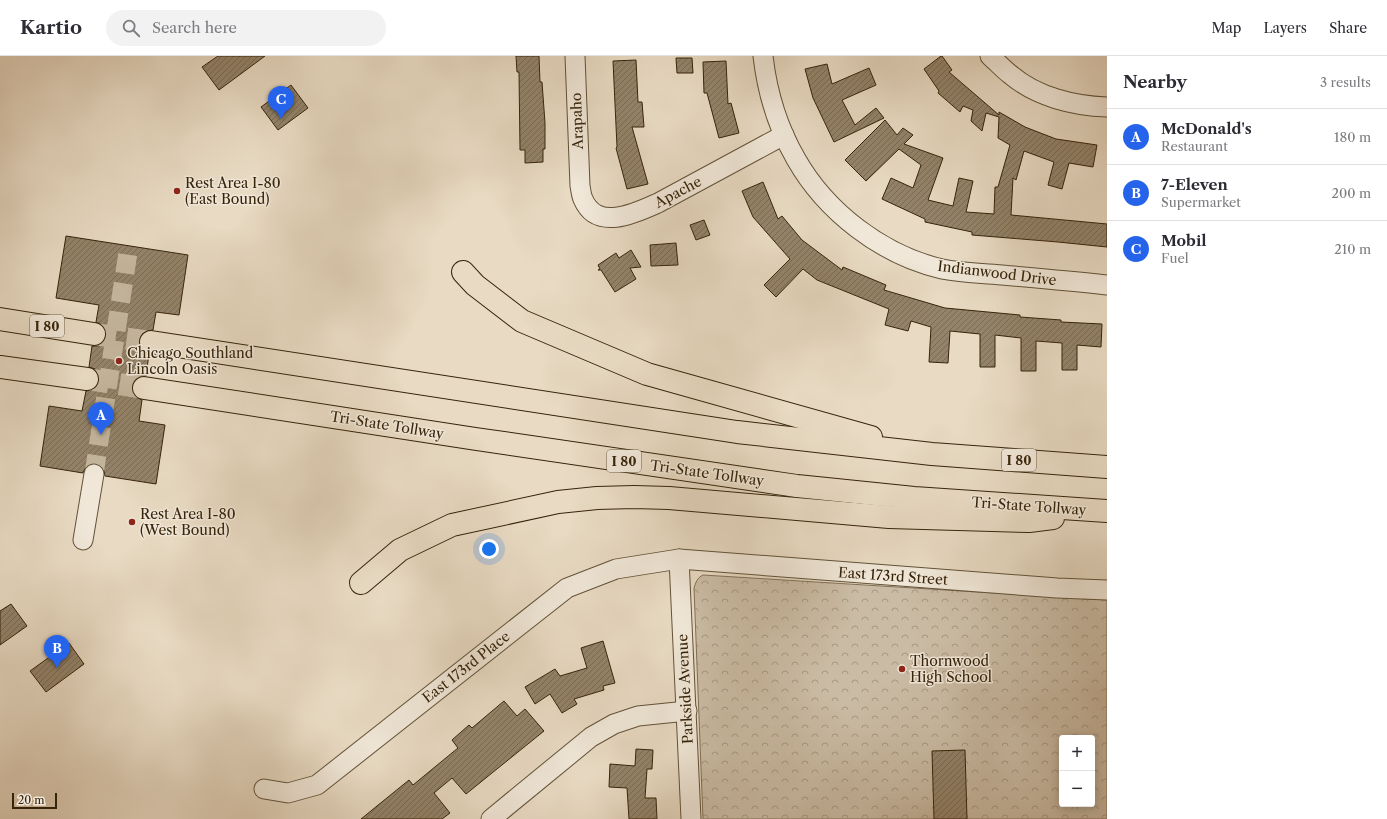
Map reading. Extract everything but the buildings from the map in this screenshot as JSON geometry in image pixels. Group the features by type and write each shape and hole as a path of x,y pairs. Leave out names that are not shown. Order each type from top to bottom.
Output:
{"highway":[{"path":"462,272 475,285 522,321 646,374 932,454"},
{"name":"I 80","path":"0,319 94,334"},
{"name":"I 80","path":"151,342 737,432 932,454 1107,467"},
{"path":"0,367 87,379"},
{"name":"Tri-State Tollway","path":"144,388 484,441 797,486 914,498 1107,511"},
{"path":"361,583 400,550 452,526 558,502 589,498 669,498 889,517 1028,521 1107,511"}],"street":[{"name":"Arapaho","path":"575,56 580,186"},
{"name":"Indianwood Drive","path":"763,56 773,104 784,135 796,160 816,188 838,212 863,233 887,248 912,259 942,268 1107,285"},
{"path":"990,56 1011,76 1036,91 1068,102 1088,106 1107,107"},
{"name":"Apache","path":"580,186 583,199 589,208 596,214 607,218 621,217 638,212 658,203 784,135"},
{"path":"83,540 94,474"},
{"name":"East 173rd Street","path":"679,559 1057,588 1107,590"},
{"name":"Parkside Avenue","path":"679,559 691,819"},
{"name":"East 173rd Place","path":"264,789 288,793 317,785 567,588 616,569 679,559"},
{"path":"491,819 591,737 614,724 638,716 687,711"}],"green space":[{"name":"Thornwood High School","path":"703,575 1107,600 1107,819 703,819 694,588 699,577"}],"tunnel":[{"path":"94,474 129,246"},
{"path":"94,334 151,342"},
{"path":"87,379 144,388"}],"place":[{"name":"Mobil","path":"281,119"},
{"name":"Rest Area I-80 (East Bound)","path":"177,191"},
{"name":"Chicago Southland Lincoln Oasis","path":"119,361"},
{"name":"McDonald's","path":"101,435"},
{"name":"Rest Area I-80 (West Bound)","path":"132,522"},
{"name":"7-Eleven","path":"57,668"},
{"name":"Thornwood High School","path":"902,669"}]}
